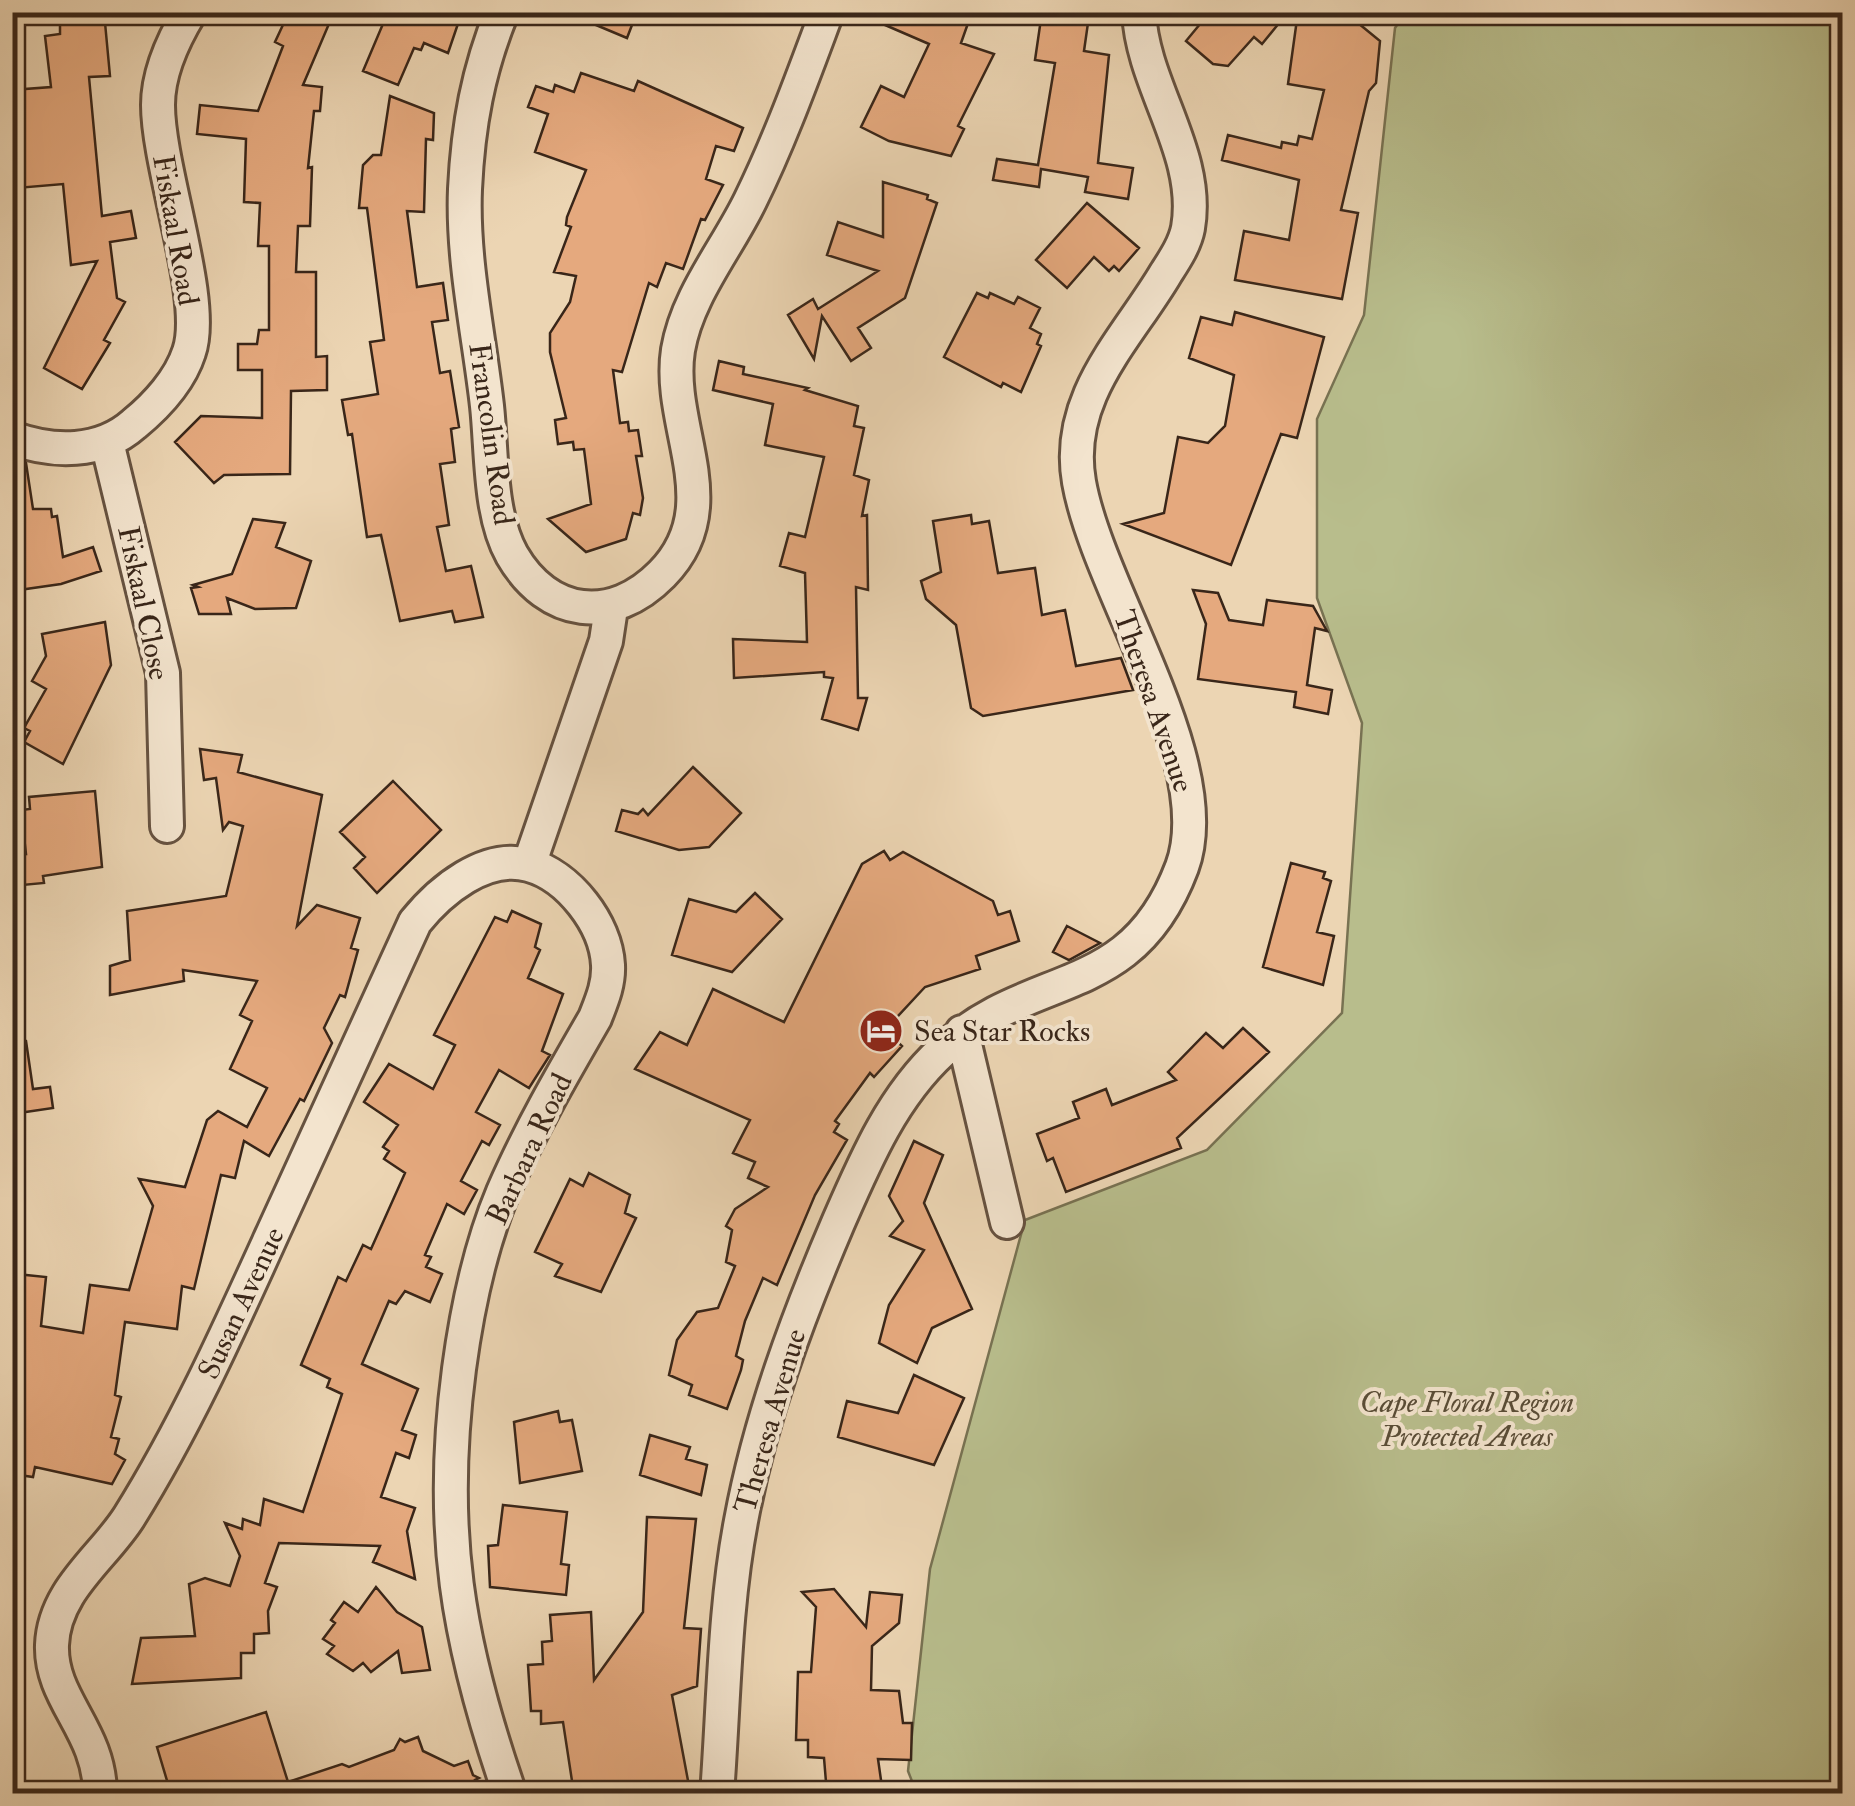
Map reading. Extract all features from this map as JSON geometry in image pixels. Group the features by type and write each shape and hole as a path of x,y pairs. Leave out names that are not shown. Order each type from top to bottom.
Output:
{"street":[{"name":"Fiskaal Road","path":"107,442 144,416 172,384 190,351 192,309 161,144 158,101 167,56 190,12"},
{"name":"Francolin Road","path":"502,12 474,94 465,194 501,520 511,552 530,579 552,598 580,608 612,608"},
{"path":"528,865 606,640 612,608 664,573 681,547 694,515 696,476 676,381 678,350 689,312 750,202 827,12"},
{"name":"Theresa Avenue","path":"717,1794 740,1526 760,1433 816,1276 888,1117 910,1085 962,1032 1027,996 1100,970 1128,952 1170,896 1190,835 1189,798 1169,728 1098,546 1078,480 1077,446 1083,411 1098,376 1146,309 1188,229 1189,194 1181,154 1146,62 1139,12"},
{"path":"12,438 71,449 107,442"},
{"name":"Fiskaal Close","path":"107,442 163,674 167,826"},
{"name":"Susan Avenue","path":"100,1794 97,1758 88,1733 56,1675 52,1642 78,1577 126,1521 206,1380 415,922 432,901 478,870 528,865"},
{"name":"Barbara Road","path":"510,1794 472,1675 455,1593 448,1468 454,1410 468,1300 502,1195 595,1018 606,990 608,964 602,939 575,895 528,865"},
{"path":"962,1032 1007,1222"}],"green space":[{"name":"Cape Floral Region Protected Areas","path":"1406,12 1842,13 1842,1793 917,1794 908,1771 930,1569 1025,1220 1207,1150 1342,1013 1362,723 1317,598 1317,419 1364,315 1395,28"}],"building":[{"path":"60,12 104,12 110,76 89,77 102,216 131,211 136,238 110,242 117,298 125,302 104,340 110,343 82,389 44,368 97,261 71,265 63,184 17,188 12,135 12,90 51,87 45,36 60,34"},
{"path":"289,12 334,12 303,85 322,87 320,111 314,111 308,168 312,167 310,226 298,226 296,272 316,272 316,357 327,356 327,390 291,391 290,474 224,475 214,483 175,442 201,416 262,418 262,370 238,370 238,344 257,344 259,330 269,330 269,246 258,246 260,203 244,202 246,139 197,134 200,105 258,111 283,46 275,42"},
{"path":"388,12 462,12 448,53 424,43 421,50 414,48 398,85 363,71"},
{"path":"565,12 637,12 627,38"},
{"path":"855,12 972,12 961,43 994,54 958,126 964,129 951,156 889,141 861,127 881,86 904,97 929,44"},
{"path":"1042,12 1089,16 1084,51 1109,55 1098,163 1133,168 1128,199 1085,192 1088,177 1041,169 1039,187 993,180 997,159 1038,165 1055,63 1035,60"},
{"path":"1210,12 1288,12 1262,44 1254,37 1228,66 1213,64 1186,41"},
{"path":"1298,12 1367,12 1358,23 1380,41 1376,83 1369,91 1341,210 1358,213 1342,299 1235,280 1244,231 1289,240 1299,180 1222,160 1228,135 1281,148 1282,142 1297,145 1299,136 1312,139 1324,90 1288,84"},
{"path":"581,73 634,91 638,81 743,128 734,151 716,146 706,179 723,185 705,220 701,219 683,269 666,263 657,287 649,283 622,372 613,370 620,423 628,422 629,431 638,430 642,456 636,456 643,498 640,515 633,513 626,539 586,552 548,519 591,504 584,449 574,450 573,442 558,444 555,420 566,418 550,352 550,333 570,302 576,276 554,272 571,227 566,225 567,217 586,170 535,152 548,114 528,107 536,86 553,92 555,85 574,92"},
{"path":"390,96 434,113 433,140 426,139 424,212 407,211 417,287 443,283 448,320 432,322 440,373 450,371 459,427 451,429 455,462 440,464 449,525 437,527 446,571 471,566 483,617 455,622 452,611 400,621 381,535 367,537 352,434 348,435 342,400 378,394 370,342 384,340 367,208 359,208 363,165 373,155 381,155"},
{"path":"883,182 928,195 927,199 937,203 905,298 858,328 871,348 851,361 822,316 814,359 788,315 813,299 818,309 878,271 827,255 838,222 883,237"},
{"path":"1087,203 1139,248 1119,271 1114,266 1109,271 1094,257 1067,288 1036,260"},
{"path":"977,293 988,298 990,293 1014,304 1018,297 1040,308 1030,328 1041,334 1037,344 1041,346 1021,392 1003,383 1001,387 944,357"},
{"path":"1235,312 1324,337 1297,438 1281,434 1231,565 1123,524 1164,513 1178,437 1208,443 1225,426 1234,375 1189,358 1201,317 1232,325"},
{"path":"719,361 744,367 743,374 808,388 805,390 858,406 854,426 864,428 854,475 869,480 862,516 867,515 868,590 856,587 858,698 867,698 858,730 822,719 833,678 824,677 824,672 734,678 733,639 807,642 805,573 780,566 789,533 805,537 824,457 765,445 773,404 713,390"},
{"path":"12,459 26,463 33,509 51,509 52,517 57,516 63,557 93,547 101,571 61,584 12,591"},
{"path":"971,515 972,524 989,521 998,573 1035,568 1042,615 1065,610 1076,666 1121,658 1133,690 983,716 971,708 956,625 926,599 921,581 941,572 933,521"},
{"path":"253,519 285,523 276,547 311,561 296,608 255,609 227,598 231,614 199,614 191,588 232,574"},
{"path":"1193,590 1218,593 1229,620 1263,625 1267,600 1313,606 1327,631 1315,628 1307,685 1332,690 1328,714 1294,707 1296,692 1198,679 1206,624"},
{"path":"105,622 111,665 63,764 24,742 30,731 24,728 46,689 32,681 46,656 42,634"},
{"path":"200,749 242,755 238,772 322,795 297,926 317,905 360,918 351,948 358,950 345,997 340,995 324,1028 332,1043 304,1101 300,1099 269,1156 244,1141 235,1178 221,1175 194,1289 182,1286 177,1329 125,1322 115,1395 121,1397 111,1437 119,1439 115,1454 125,1460 112,1484 35,1467 33,1477 12,1474 16,1274 46,1277 41,1326 83,1333 90,1285 129,1290 153,1206 139,1179 185,1187 207,1120 218,1111 247,1127 267,1088 230,1069 252,1021 240,1015 257,981 183,970 184,981 110,995 110,966 130,960 127,911 226,896 243,826 229,822 223,830 216,778 204,780"},
{"path":"693,767 741,813 709,847 679,850 616,831 622,810 638,814 643,809 648,815"},
{"path":"393,781 441,830 377,893 354,868 365,857 340,832"},
{"path":"95,791 102,867 43,876 44,883 12,886 12,855 26,854 21,810 30,809 29,797"},
{"path":"884,851 890,860 903,852 993,901 998,915 1010,911 1019,941 976,956 980,969 925,987 885,1030 902,1046 874,1077 870,1073 835,1121 839,1124 834,1132 847,1140 815,1195 777,1285 763,1278 745,1321 736,1356 743,1360 741,1370 727,1409 689,1395 692,1385 669,1375 677,1340 697,1312 718,1308 735,1266 726,1262 732,1230 726,1226 735,1209 768,1187 748,1178 755,1162 733,1153 750,1120 635,1069 660,1032 687,1045 713,989 784,1022 862,864"},
{"path":"1291,863 1325,872 1323,878 1331,881 1317,932 1334,936 1323,985 1263,967"},
{"path":"755,893 782,919 732,972 672,955 689,899 736,912"},
{"path":"512,911 541,924 535,947 540,950 528,978 563,994 542,1051 550,1055 529,1088 499,1070 476,1112 500,1125 489,1145 482,1141 461,1181 477,1190 464,1214 447,1204 425,1255 431,1257 426,1267 442,1274 430,1302 405,1291 396,1304 389,1301 362,1364 418,1389 402,1430 416,1435 409,1458 396,1453 381,1497 415,1508 407,1531 415,1579 373,1562 380,1546 279,1543 265,1583 277,1587 268,1611 269,1633 254,1634 254,1653 241,1653 241,1678 132,1684 141,1638 195,1636 189,1584 205,1578 230,1586 240,1556 225,1523 242,1529 243,1519 260,1525 264,1499 303,1512 342,1394 327,1387 330,1379 301,1365 338,1277 346,1281 363,1245 371,1249 405,1173 384,1159 389,1151 383,1147 398,1125 364,1102 389,1064 433,1089 455,1045 434,1035 495,917 507,922"},
{"path":"1067,926 1100,943 1069,960 1053,952"},
{"path":"1243,1028 1269,1052 1177,1138 1181,1148 1066,1192 1053,1158 1047,1161 1037,1134 1079,1118 1073,1102 1106,1089 1112,1105 1176,1080 1168,1072 1206,1033 1223,1048"},
{"path":"26,1041 33,1089 50,1087 53,1108 12,1114 12,1042"},
{"path":"914,1141 943,1155 924,1203 972,1309 932,1328 917,1363 879,1343 889,1305 924,1250 890,1236 903,1221 889,1196"},
{"path":"589,1173 630,1195 625,1213 636,1218 601,1292 555,1276 562,1264 535,1252 570,1179 583,1186"},
{"path":"914,1375 964,1398 934,1465 838,1437 847,1401 898,1413"},
{"path":"558,1411 560,1422 572,1420 582,1471 520,1483 514,1422"},
{"path":"650,1435 690,1447 686,1459 707,1465 701,1495 640,1475"},
{"path":"503,1505 567,1512 561,1564 569,1565 566,1595 490,1587 488,1546 498,1545"},
{"path":"647,1517 696,1519 684,1628 701,1629 697,1686 672,1695 689,1786 630,1794 574,1794 563,1722 541,1724 541,1711 531,1711 528,1665 543,1664 542,1642 552,1641 550,1615 591,1612 594,1680 643,1612"},
{"path":"376,1587 397,1612 422,1627 430,1670 402,1673 398,1651 371,1672 363,1663 353,1671 327,1654 334,1646 323,1639 344,1602 358,1612"},
{"path":"834,1589 866,1627 870,1592 902,1595 899,1623 872,1646 871,1690 899,1691 903,1723 912,1723 911,1760 878,1759 883,1794 827,1794 824,1758 808,1757 808,1740 796,1740 798,1672 811,1672 816,1607 802,1592"},
{"path":"266,1712 288,1782 342,1764 349,1767 394,1750 400,1739 405,1742 418,1737 423,1751 454,1766 468,1761 473,1775 479,1778 475,1780 477,1786 456,1793 454,1787 439,1792 427,1786 406,1794 171,1794 157,1747"}],"place":[{"name":"Sea Star Rocks","path":"881,1031"}]}
